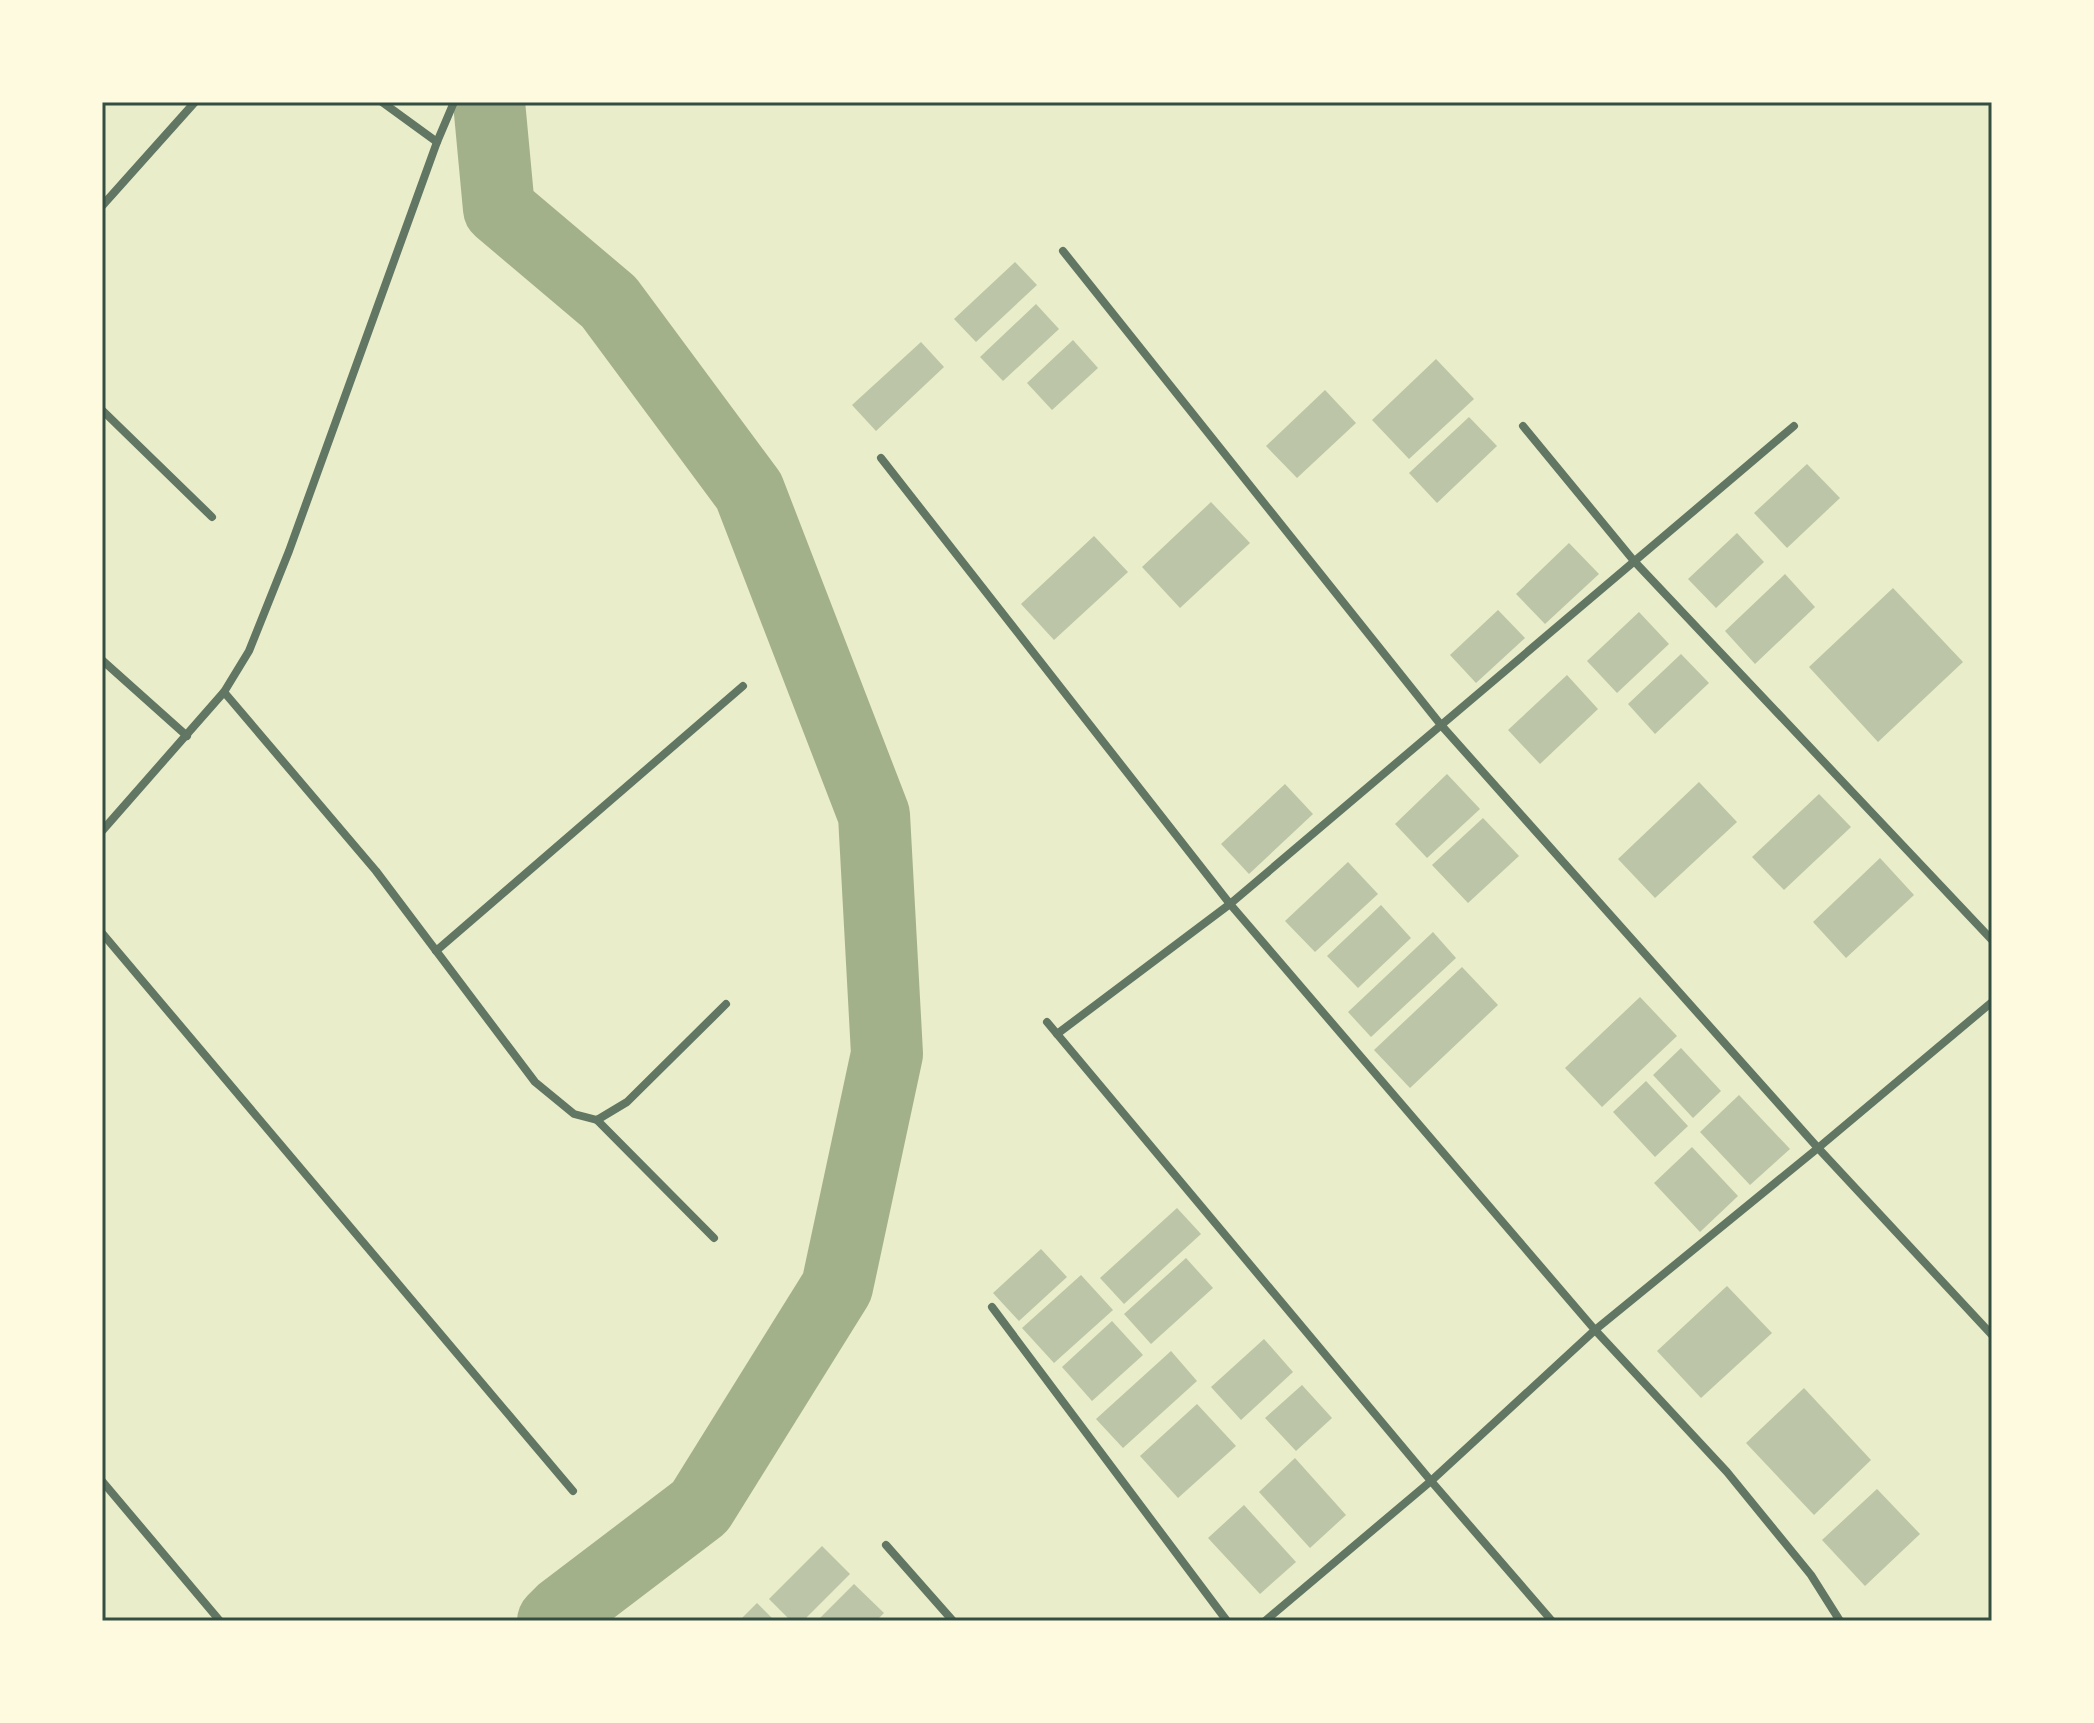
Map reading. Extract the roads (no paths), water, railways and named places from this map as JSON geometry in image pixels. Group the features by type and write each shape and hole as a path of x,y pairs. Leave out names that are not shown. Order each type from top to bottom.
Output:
{"street":[{"path":"102,206 195,102"},
{"path":"382,102 437,142"},
{"path":"102,831 224,692 249,651 289,551 454,102"},
{"path":"1063,251 1441,725 1818,1148 1992,1335"},
{"path":"102,410 212,517"},
{"path":"1523,426 1634,561 1992,940"},
{"path":"1057,1034 1230,904 1794,426"},
{"path":"881,458 1230,904 1595,1330 1727,1472 1811,1575 1840,1621"},
{"path":"102,660 187,736"},
{"path":"436,951 743,686"},
{"path":"224,692 376,871 535,1082 574,1114 597,1120 714,1238"},
{"path":"102,933 573,1491"},
{"path":"1265,1621 1431,1481 1595,1330 1992,1002"},
{"path":"597,1120 627,1102 726,1004"},
{"path":"1047,1022 1552,1621"},
{"path":"992,1307 1227,1621"},
{"path":"102,1481 220,1621"},
{"path":"886,1545 953,1621"}],"waterway":[{"path":"489,102 499,209 609,302 749,491 874,815 887,1054 837,1287 700,1507 553,1621"}]}
